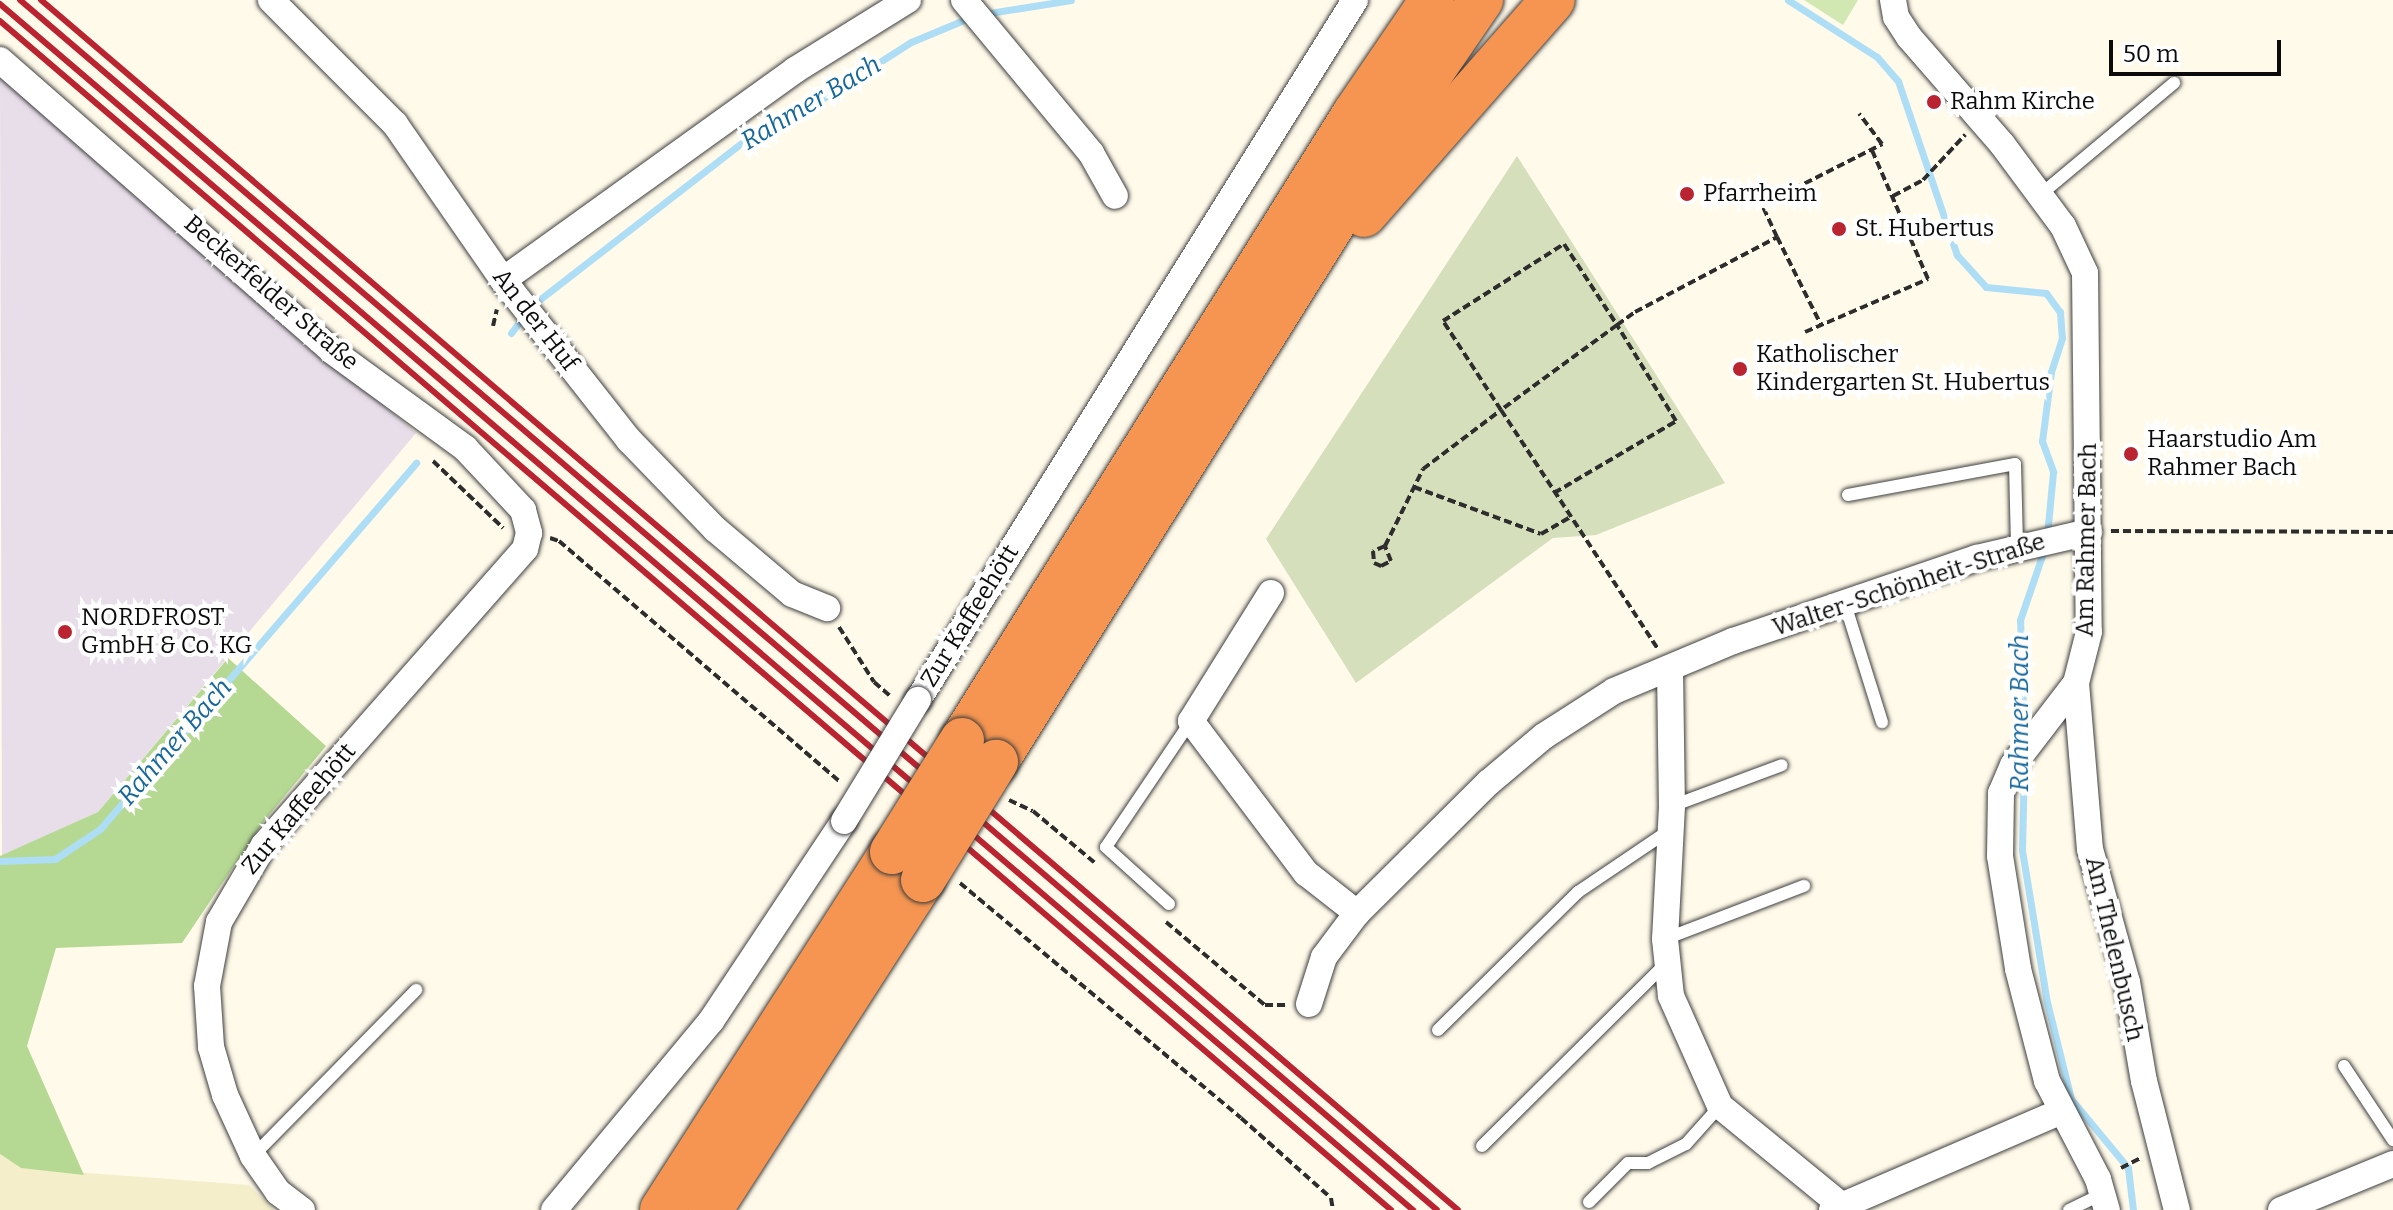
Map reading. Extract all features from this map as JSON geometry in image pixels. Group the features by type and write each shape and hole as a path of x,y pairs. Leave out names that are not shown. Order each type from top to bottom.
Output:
{"highway":[{"path":"987,766 1355,113 1432,0"},
{"path":"662,1210 907,866 987,766 1481,0"},
{"path":"1276,316 1553,0"},
{"path":"710,1210 907,866"}],"street":[{"name":"An der Huf","path":"271,0 395,124 510,290 629,440 715,529 792,594 827,608"},
{"path":"510,290 795,70 908,0"},
{"path":"964,0 1091,153 1115,196"},
{"name":"Zur Kaffeehött","path":"554,1210 711,1021 844,821 908,701 1355,0"},
{"name":"Am Rahmer Bach","path":"1893,0 1896,17 1909,37 1980,119 2063,226 2085,273 2080,533 2089,632 2076,683 2013,765 2001,793 2000,856 2034,1036 2062,1111 2106,1202"},
{"name":"Beckerfelder Straße","path":"0,60 332,351 465,448 523,510 527,541"},
{"name":"Walter-Schönheit-Straße","path":"1309,1004 1324,957 1357,913 1488,783 1544,736 1614,691 1845,604 2024,546 2080,533"},
{"name":"Zur Kaffeehött","path":"302,1210 278,1192 253,1156 234,1120 211,1047 207,986 219,922 264,845 527,541"},
{"path":"1271,593 1191,721 1306,873 1357,913"},
{"path":"1670,668 1671,818 1665,952 1682,1029 1720,1106 1837,1208 2062,1111"},
{"name":"Am Thelenbusch","path":"2076,683 2090,849 2127,982 2144,1081 2177,1210"},
{"path":"2281,1210 2393,1164"}],"lane":[{"path":"2040,195 2174,83"},
{"path":"1848,495 2015,464 2024,546"},
{"path":"1845,604 1882,722"},
{"path":"1169,904 1106,847 1191,721"},
{"path":"1438,1030 1578,892 1671,818 1782,765"},
{"path":"1482,1146 1665,952 1804,886"},
{"path":"253,1156 416,990"},
{"path":"2344,1066 2393,1140"},
{"path":"1589,1202 1628,1163 1648,1163 1686,1144 1720,1106"},
{"path":"2069,1210 2106,1202"}],"path":[{"path":"1821,325 1762,205 1882,144 1859,114"},
{"path":"1892,196 1923,180 1980,119"},
{"path":"1805,332 1928,279 1872,150"},
{"path":"1385,546 1391,561 1381,566 1374,563 1373,551 1385,546 1423,469 1617,325 1777,237"},
{"path":"1554,493 1676,421 1564,244 1443,321 1554,493 1670,668"},
{"path":"433,461 527,541"},
{"path":"1414,487 1541,534 1570,517"},
{"path":"2080,533 2393,532"},
{"path":"827,608 874,682 908,701"},
{"path":"987,766 1033,811 1106,872"},
{"path":"1155,913 1265,1005 1309,1004"},
{"path":"2121,1168 2134,1162"}],"shaded area":[{"path":"0,74 416,433 98,812 2,857"},
{"path":"0,1154 21,1168 249,1185 274,1210 0,1210"}],"green space":[{"path":"1804,0 1858,0 1843,25"},
{"path":"1517,156 1725,483 1596,535 1553,538 1356,683 1266,539"},
{"path":"228,658 326,746 264,821 182,943 56,948 27,1046 84,1175 21,1168 0,1154 0,856 98,812"}],"waterway":[{"name":"Rahmer Bach","path":"983,14 1071,0"},
{"name":"Rahmer Bach","path":"1788,0 1877,57 1898,81 1957,255 1986,287 2046,293 2060,312 2062,338 2051,372 2042,441 2053,472 2047,535"},
{"name":"Rahmer Bach","path":"530,307 762,127 814,104 911,42 971,17"},
{"name":"Rahmer Bach","path":"511,333 523,317"},
{"name":"Rahmer Bach","path":"0,861 55,859 100,829 416,463"},
{"name":"Rahmer Bach","path":"2024,738 2020,620 2045,547"},
{"name":"Rahmer Bach","path":"2024,763 2022,850 2047,1002 2071,1099 2128,1168 2133,1210"}],"railway":[{"path":"20,0 1437,1210"},
{"path":"41,0 1458,1210"},
{"path":"0,4 1413,1210"},
{"path":"0,21 1391,1210"}],"place":[{"name":"Rahm Kirche","path":"1934,102"},
{"name":"Pfarrheim","path":"1687,194"},
{"name":"St. Hubertus","path":"1839,229"},
{"name":"Katholischer Kindergarten St. Hubertus","path":"1740,369"},
{"name":"Haarstudio Am Rahmer Bach","path":"2131,454"},
{"name":"NORDFROST GmbH & Co. KG","path":"65,632"}]}
